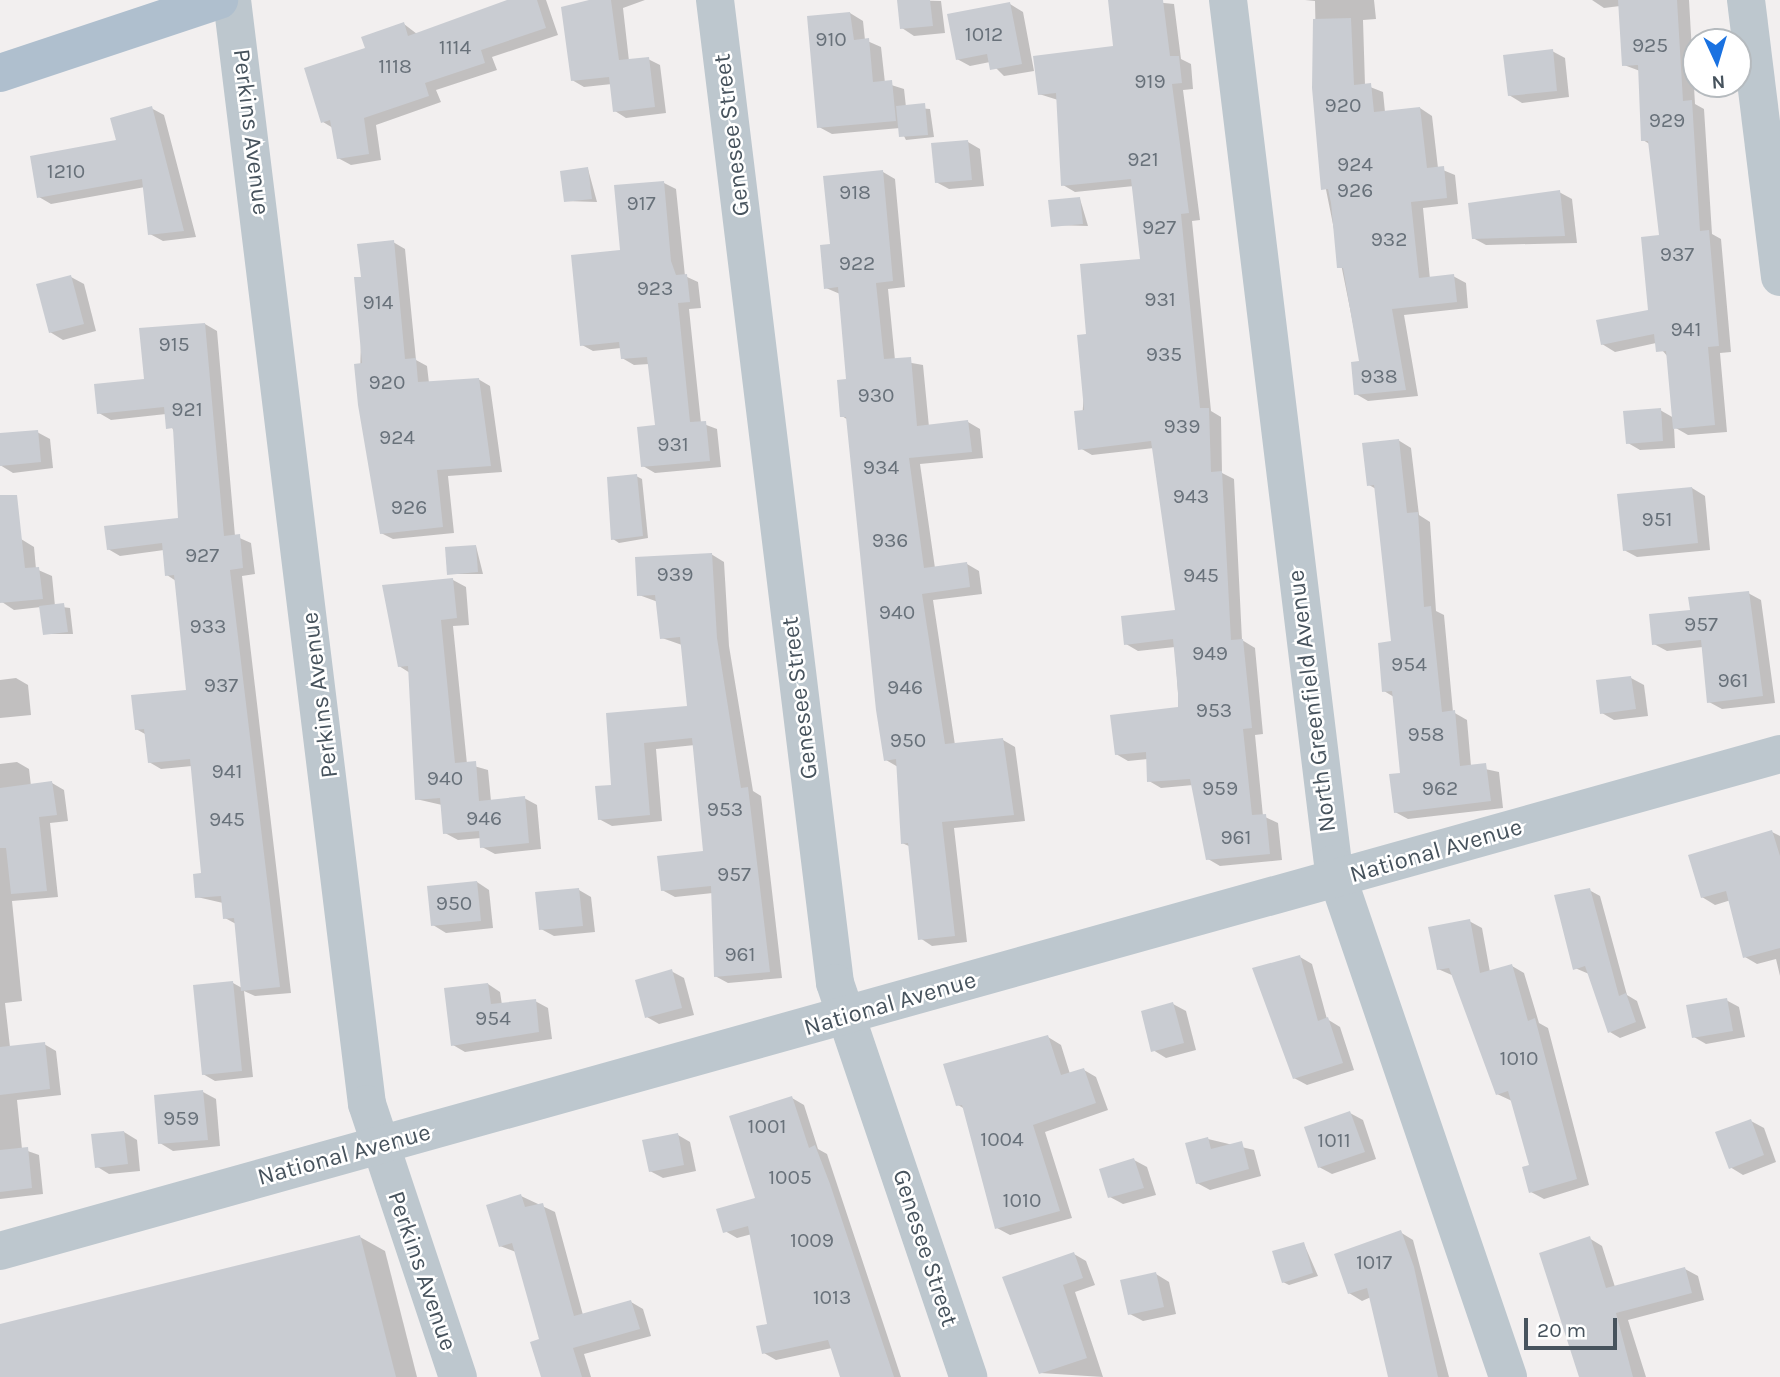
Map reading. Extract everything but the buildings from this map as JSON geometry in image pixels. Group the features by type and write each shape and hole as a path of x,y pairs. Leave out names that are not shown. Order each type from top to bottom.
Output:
{"main road":[{"path":"0,73 219,0"}],"street":[{"name":"Perkins Avenue","path":"232,0 378,1147 458,1377"},
{"name":"Genesee Street","path":"715,0 835,983 968,1377"},
{"name":"North Greenfield Avenue","path":"1228,0 1324,805 1338,878 1508,1377"},
{"path":"1746,0 1780,277"},
{"name":"National Avenue","path":"0,1251 1780,754"}]}
